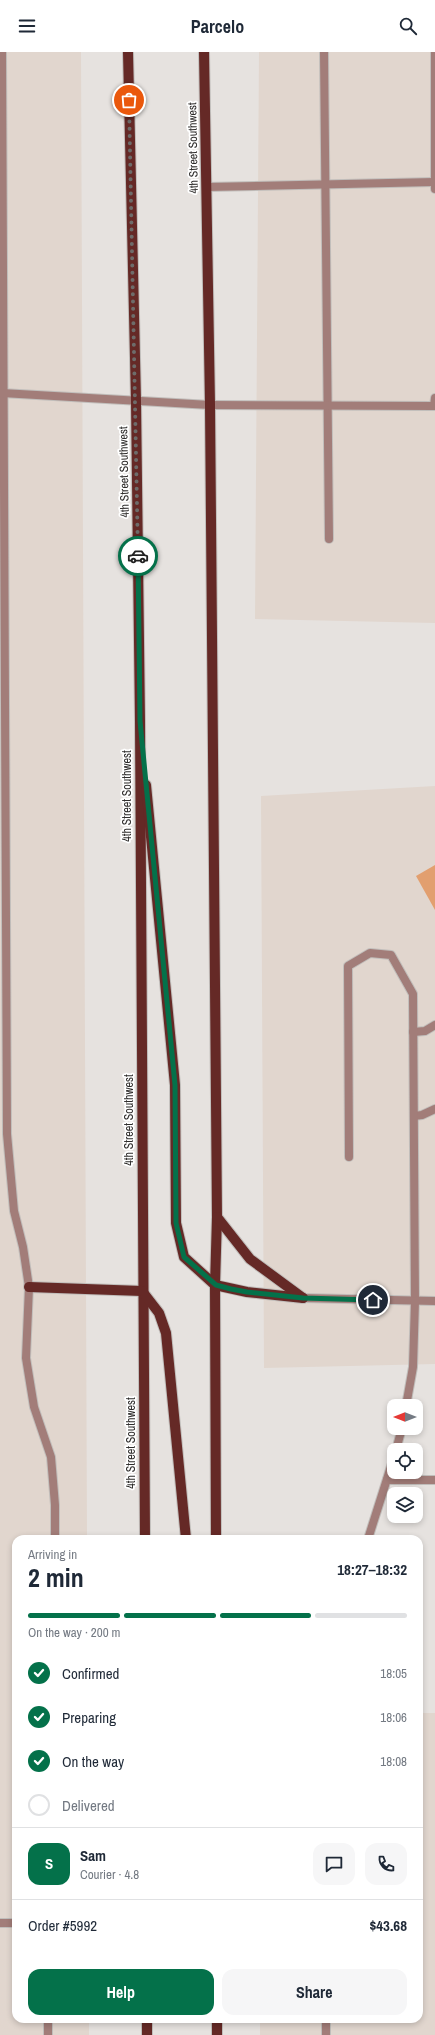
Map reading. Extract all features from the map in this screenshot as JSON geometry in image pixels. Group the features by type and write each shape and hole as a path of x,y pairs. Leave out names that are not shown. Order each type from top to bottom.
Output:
{"main road":[{"name":"4th Street Southwest","path":"128,52 136,401 140,721 142,1291 145,1535"},
{"name":"4th Street Southwest","path":"204,52 210,405 218,1217 216,1285 216,1535"},
{"path":"140,721 175,1085 176,1223 184,1257 216,1285 247,1292 303,1298"},
{"path":"218,1217 250,1259 303,1298"},
{"path":"29,1287 142,1291 159,1313 166,1333 186,1535"},
{"path":"147,2023 147,2035"},
{"path":"217,2023 217,2035"}],"street":[{"path":"2,52 2,393 7,1134 14,1211 23,1247 29,1287 26,1358 34,1407 51,1457 55,1505 55,1535"},
{"path":"324,52 326,406 329,539"},
{"path":"206,187 325,185 434,186 435,52"},
{"path":"2,393 210,405 434,406 435,398"},
{"path":"349,1156 348,966 370,953 391,955 413,994 415,1301 413,1367 407,1399"},
{"path":"413,1032 425,1031 435,1025"},
{"path":"414,1116 422,1115 435,1109"},
{"path":"303,1298 435,1301"},
{"path":"369,1535 387,1480 435,1480"},
{"path":"0,1923 12,1923"},
{"path":"48,2023 48,2035"},
{"path":"326,2023 326,2035"}],"shaded area":[{"path":"0,52 81,52 87,1535 12,1535 12,2023 89,2023 89,2035 0,2035"},
{"path":"259,52 435,52 435,623 255,619"},
{"path":"435,786 435,1364 264,1368 261,796"},
{"path":"423,1713 435,1713 435,2035 260,2035 260,2023 423,2023"}],"building":[{"path":"435,865 435,910 416,876"}],"way so far":[{"path":"129,100 138,556"}],"route":[{"path":"138,556 140,721 175,1085 176,1223 184,1257 216,1285 231,1289 303,1298 373,1300"}]}
